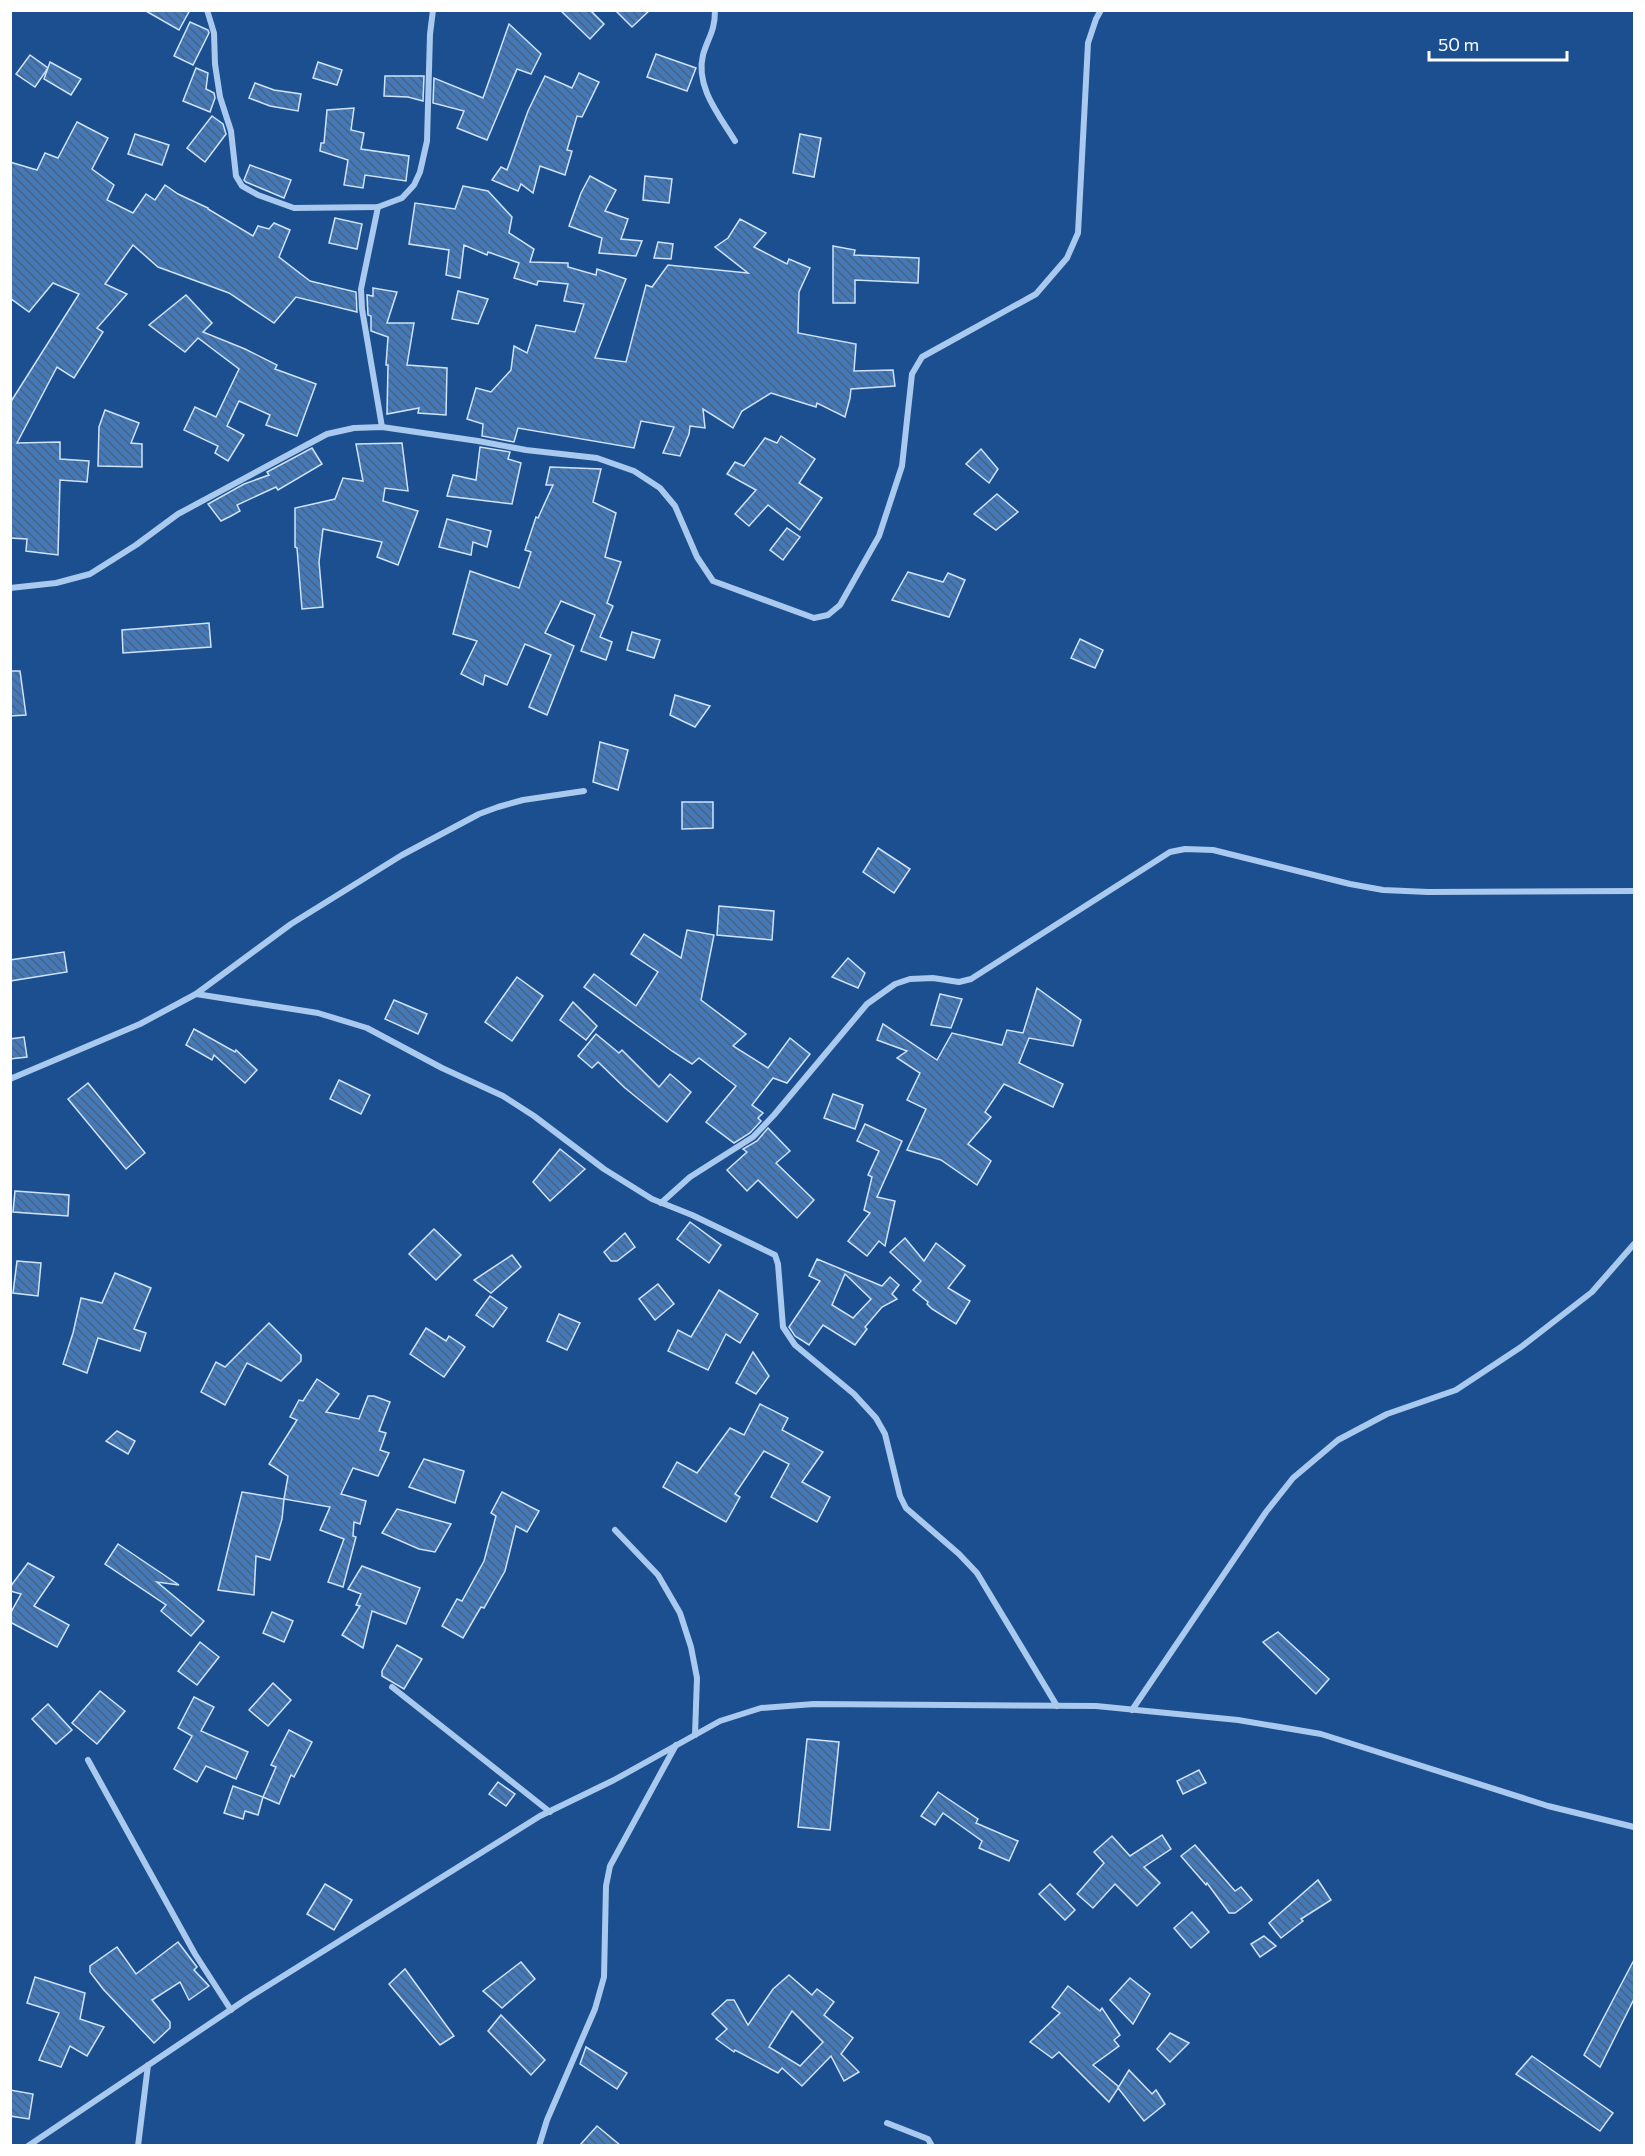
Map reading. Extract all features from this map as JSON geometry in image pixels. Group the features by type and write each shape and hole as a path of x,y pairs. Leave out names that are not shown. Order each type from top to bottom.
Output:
{"street":[{"path":"207,10 214,33 215,64 220,98 231,131 236,176 242,186 258,195 294,208 378,207 402,198 414,184 420,172 427,141 430,34 433,10"},
{"path":"715,10 715,27 703,55 702,73 706,94 735,141"},
{"path":"10,588 56,583 90,574 178,514 327,434 354,428 382,427 526,450 597,458 633,471 660,488 675,506 697,557 713,581 814,618 828,615 840,605 879,536 903,466 912,374 922,357 1036,294 1067,258 1078,233 1088,43 1101,10"},
{"path":"378,207 361,289 362,309 382,427"},
{"path":"10,1079 140,1024 196,994 291,924 421,844 498,807 523,800 584,791"},
{"path":"661,1203 690,1177 753,1137 867,1004 895,984 910,979 933,978 959,982 971,979 1170,852 1185,849 1213,850 1383,890 1428,892 1635,891"},
{"path":"196,994 318,1012 367,1028 442,1068 503,1096 534,1116 604,1170 652,1199 692,1215 775,1255 778,1264 783,1327 787,1335 795,1345 854,1394 876,1418 885,1434 898,1490 906,1508 959,1554 977,1573 1057,1706"},
{"path":"1131,1710 1266,1512 1293,1478 1338,1440 1387,1414 1456,1390 1521,1347 1592,1292 1635,1244"},
{"path":"615,1530 658,1575 680,1613 691,1647 697,1678 695,1735"},
{"path":"392,1687 550,1812"},
{"path":"28,2145 231,2010 550,1812 614,1780 720,1721 761,1708 814,1704 1057,1706 1239,1720 1321,1734 1548,1806 1635,1827"},
{"path":"539,2145 595,2009 604,1977 606,1886 610,1866 677,1745"},
{"path":"88,1760 195,1954 231,2010"},
{"path":"138,2145 148,2066"},
{"path":"887,2123 928,2139 932,2145"}],"building":[{"path":"144,10 190,10 179,30"},
{"path":"560,10 590,10 604,24 590,39"},
{"path":"615,10 650,10 632,27"},
{"path":"190,22 208,30 209,33 193,65 174,56"},
{"path":"509,24 541,54 531,74 517,69 487,140 457,128 464,111 433,103 434,78 483,98"},
{"path":"656,54 696,68 687,91 647,77"},
{"path":"30,55 48,68 35,87 16,74"},
{"path":"50,62 81,79 71,95 44,79"},
{"path":"318,62 342,70 337,85 313,78"},
{"path":"196,68 208,73 206,89 214,93 215,98 210,112 183,101"},
{"path":"579,73 599,82 582,117 577,116 567,150 572,151 565,175 540,166 533,193 521,184 518,191 492,180 501,167 507,170 528,111 545,76 572,88"},
{"path":"385,76 424,76 423,101 408,97 384,96"},
{"path":"255,83 274,90 301,94 298,111 270,106 249,98"},
{"path":"354,108 351,130 364,133 361,149 409,156 406,181 365,175 363,188 344,185 348,160 320,151 321,143 324,143 327,110"},
{"path":"212,116 223,124 226,134 205,162 187,148"},
{"path":"77,122 108,138 92,169 114,185 107,200 133,213 146,194 155,200 165,185 253,236 258,226 269,229 274,223 290,230 279,257 310,281 356,292 357,312 296,297 274,323 229,293 158,267 133,245 105,284 127,294 97,328 103,332 74,378 57,367 17,443 60,442 60,459 89,461 87,482 60,480 58,555 26,551 27,539 10,538 10,403 79,294 53,283 29,312 10,298 10,162 37,170 45,153 58,158"},
{"path":"135,134 169,145 162,165 128,154"},
{"path":"800,134 821,138 814,177 793,173"},
{"path":"250,165 291,180 284,198 246,182 244,180"},
{"path":"590,176 616,190 605,211 628,219 621,239 642,241 636,256 599,253 602,238 569,226"},
{"path":"645,176 672,179 669,203 643,200"},
{"path":"463,186 488,191 512,217 509,233 534,249 530,262 568,263 568,267 596,275 597,269 626,279 595,358 626,362 646,285 652,287 668,265 748,273 715,247 728,238 740,219 766,233 754,247 787,264 789,259 810,268 799,292 798,333 856,344 854,371 893,370 895,386 851,389 845,417 817,403 816,407 771,393 742,411 733,428 703,409 705,428 690,426 680,456 663,453 674,427 641,421 634,448 518,428 514,442 482,436 483,424 467,419 476,388 491,392 511,370 514,346 527,353 536,325 575,332 584,304 564,301 568,284 538,281 537,285 514,278 519,263 488,252 487,255 464,245 460,278 446,275 449,250 409,244 415,203 455,209"},
{"path":"335,218 362,224 357,249 329,243"},
{"path":"658,242 673,244 671,259 654,258"},
{"path":"833,246 855,250 854,255 919,258 918,283 855,280 855,303 833,303"},
{"path":"373,288 397,292 387,323 414,323 407,365 447,368 446,415 418,413 419,408 387,414 388,337 371,331 367,295 373,296"},
{"path":"458,291 488,299 478,324 452,319"},
{"path":"186,295 212,323 203,332 277,365 275,369 316,384 297,436 266,425 270,415 239,401 227,426 244,435 228,461 215,453 218,446 184,430 195,407 216,417 239,369 198,338 185,352 149,325"},
{"path":"105,410 139,423 131,443 142,444 142,467 98,466 99,427"},
{"path":"781,436 815,459 799,483 822,498 800,530 768,505 749,526 735,514 756,490 727,474 735,462 744,466 765,438 777,443"},
{"path":"402,443 408,491 385,488 383,501 418,511 398,565 377,557 382,542 323,529 319,562 323,607 302,609 297,548 295,547 295,508 335,499 343,478 363,481 356,444"},
{"path":"480,447 510,452 508,459 521,463 512,504 447,496 453,475 476,480"},
{"path":"312,448 322,464 278,490 276,487 237,505 240,511 231,516 221,521 208,504 244,484 269,475 267,472"},
{"path":"981,449 998,469 989,483 966,464"},
{"path":"550,467 601,469 593,502 616,513 605,557 621,562 607,603 613,606 600,637 612,642 606,660 581,651 595,615 561,601 545,633 574,646 547,715 529,707 551,655 525,644 507,685 485,675 483,685 461,674 477,641 453,634 470,571 519,588 531,552 525,550 536,517 538,518 553,485 546,485"},
{"path":"997,494 1018,512 996,530 974,514"},
{"path":"447,519 491,531 487,547 473,542 471,555 439,547"},
{"path":"787,528 800,537 783,560 770,550"},
{"path":"908,572 943,582 948,573 965,580 949,617 892,600"},
{"path":"209,623 211,647 123,653 122,630"},
{"path":"632,632 660,640 654,658 627,650"},
{"path":"1080,639 1103,650 1095,668 1071,658"},
{"path":"10,671 20,671 26,715 10,716"},
{"path":"675,695 710,706 695,727 670,715"},
{"path":"600,742 628,750 618,790 593,782"},
{"path":"682,802 713,802 713,828 682,829"},
{"path":"878,848 910,869 894,893 863,872"},
{"path":"719,906 774,911 772,940 717,935"},
{"path":"687,930 714,935 701,1000 746,1034 733,1046 768,1068 790,1038 810,1054 787,1083 773,1078 752,1105 763,1113 758,1118 761,1121 750,1133 734,1143 706,1122 736,1086 699,1058 692,1064 672,1051 584,987 594,974 636,1006 658,972 631,954 644,934 681,958"},
{"path":"64,952 67,972 10,981 10,960"},
{"path":"848,958 865,973 858,988 832,977"},
{"path":"517,977 543,996 512,1041 485,1022"},
{"path":"1037,988 1081,1020 1073,1046 1029,1038 1019,1063 1063,1084 1053,1107 1004,1084 985,1112 991,1117 968,1144 991,1161 977,1185 941,1160 907,1150 926,1109 907,1100 920,1073 897,1058 907,1051 877,1040 883,1024 937,1060 952,1033 1002,1045 1007,1030 1023,1033"},
{"path":"940,994 962,999 951,1028 931,1025"},
{"path":"394,1000 427,1014 418,1034 385,1019"},
{"path":"573,1002 597,1026 586,1040 560,1020"},
{"path":"194,1029 235,1052 236,1050 257,1070 245,1083 214,1055 212,1060 186,1045"},
{"path":"596,1034 619,1053 622,1050 659,1087 670,1074 691,1092 667,1122 625,1088 598,1062 592,1068 578,1056"},
{"path":"24,1037 27,1057 10,1059 10,1039"},
{"path":"339,1080 370,1095 361,1114 330,1099"},
{"path":"88,1083 145,1153 126,1169 68,1099"},
{"path":"833,1094 863,1105 855,1129 824,1118"},
{"path":"865,1124 902,1141 877,1197 895,1201 885,1246 879,1241 867,1256 848,1241 870,1213 864,1210 872,1177 868,1175 879,1151 857,1141"},
{"path":"768,1128 790,1151 776,1163 814,1200 797,1218 758,1180 747,1191 727,1170 747,1152 743,1149 757,1141"},
{"path":"560,1149 585,1169 550,1201 533,1182"},
{"path":"15,1191 69,1195 68,1216 13,1212"},
{"path":"690,1222 721,1245 709,1263 677,1239"},
{"path":"434,1229 461,1255 436,1280 409,1254"},
{"path":"625,1233 635,1247 617,1261 611,1261 604,1252"},
{"path":"905,1238 924,1261 936,1243 965,1266 948,1288 970,1301 956,1324 932,1309 927,1304 928,1302 913,1290 921,1281 890,1252"},
{"path":"512,1255 521,1267 491,1293 474,1280"},
{"path":"817,1259 882,1286 890,1277 899,1285 892,1294 897,1299 882,1307 865,1327 867,1329 855,1345 823,1325 809,1345 795,1336 789,1327 820,1281 809,1276","holes":["845,1274 871,1299 853,1318 832,1305"]},
{"path":"17,1261 41,1263 38,1296 13,1293"},
{"path":"115,1273 151,1288 134,1329 146,1333 140,1351 98,1338 87,1373 63,1364 81,1298 102,1303"},
{"path":"658,1284 674,1304 655,1320 639,1299"},
{"path":"719,1290 758,1314 740,1343 726,1334 708,1370 668,1351 678,1330 691,1337"},
{"path":"490,1296 507,1308 493,1327 476,1315"},
{"path":"559,1314 580,1323 567,1350 547,1341"},
{"path":"269,1323 301,1355 301,1361 281,1381 247,1363 225,1405 201,1392 216,1362 225,1367"},
{"path":"426,1328 446,1341 449,1336 465,1347 444,1377 410,1354"},
{"path":"753,1352 769,1376 756,1394 736,1383"},
{"path":"317,1379 339,1394 326,1412 359,1419 368,1396 390,1402 379,1431 386,1433 380,1450 389,1453 378,1476 353,1468 341,1494 366,1501 360,1524 354,1522 353,1536 356,1537 343,1587 328,1582 344,1539 320,1530 330,1507 284,1499 288,1476 269,1464 297,1420 290,1417 299,1400 303,1401"},
{"path":"760,1404 788,1418 782,1430 823,1452 802,1482 830,1497 817,1522 771,1497 789,1464 764,1451 735,1494 740,1497 726,1522 663,1487 677,1462 697,1473 730,1428 744,1435"},
{"path":"117,1431 135,1441 128,1454 106,1441"},
{"path":"424,1459 464,1471 455,1503 409,1487"},
{"path":"242,1492 284,1499 282,1519 270,1560 256,1556 254,1595 218,1590"},
{"path":"502,1492 539,1511 527,1532 516,1526 505,1571 484,1608 481,1607 463,1638 442,1626 457,1599 462,1601 484,1561 496,1516 491,1513"},
{"path":"397,1509 451,1524 435,1552 419,1549 382,1533"},
{"path":"118,1544 179,1585 157,1582 204,1621 191,1636 161,1611 166,1605 105,1564"},
{"path":"28,1563 54,1577 34,1606 69,1625 57,1647 10,1622 10,1614 21,1594 10,1591 10,1587"},
{"path":"362,1566 420,1588 406,1624 372,1611 363,1648 342,1635 360,1606 356,1605 361,1594 348,1589"},
{"path":"272,1612 293,1621 284,1642 263,1633"},
{"path":"1278,1632 1329,1679 1316,1694 1263,1642"},
{"path":"200,1642 219,1657 197,1685 178,1671"},
{"path":"397,1645 422,1659 404,1689 382,1676 382,1671"},
{"path":"273,1683 291,1700 268,1726 249,1710"},
{"path":"100,1691 125,1711 97,1744 72,1723"},
{"path":"194,1697 214,1707 201,1731 248,1752 236,1779 206,1766 197,1782 174,1769 192,1736 178,1728"},
{"path":"48,1704 72,1730 56,1744 32,1719"},
{"path":"289,1730 312,1742 294,1777 291,1775 279,1804 263,1797 276,1767 271,1765"},
{"path":"807,1739 839,1742 830,1830 798,1827"},
{"path":"1199,1770 1206,1783 1183,1794 1177,1781"},
{"path":"498,1782 515,1794 506,1806 489,1794"},
{"path":"233,1786 263,1797 258,1815 245,1811 243,1819 224,1813"},
{"path":"938,1792 978,1819 976,1823 1018,1841 1009,1861 979,1848 982,1841 943,1813 935,1825 921,1816"},
{"path":"1162,1835 1171,1849 1144,1867 1160,1883 1137,1906 1115,1884 1093,1908 1077,1894 1104,1863 1094,1852 1112,1836 1130,1856"},
{"path":"1195,1845 1235,1891 1241,1887 1252,1900 1235,1913 1229,1913 1207,1883 1206,1885 1181,1856"},
{"path":"1318,1880 1331,1900 1301,1919 1303,1921 1281,1938 1269,1923"},
{"path":"325,1884 352,1900 334,1930 307,1914"},
{"path":"1050,1884 1075,1910 1065,1920 1039,1894"},
{"path":"1192,1912 1209,1932 1191,1948 1174,1928"},
{"path":"1264,1936 1276,1946 1260,1957 1251,1944"},
{"path":"178,1942 197,1967 194,1970 209,1986 189,2000 180,1982 152,2000 170,2022 170,2028 154,2043 103,1989 90,1972 90,1966 117,1947 136,1974"},
{"path":"1635,1958 1635,1997 1600,2067 1584,2055"},
{"path":"521,1962 535,1979 502,2008 483,1991"},
{"path":"405,1969 454,2036 440,2045 389,1984"},
{"path":"789,1975 812,1995 817,1989 834,2002 824,2015 853,2038 841,2054 859,2072 844,2081 831,2056 802,2086 782,2068 778,2073 735,2050 734,2052 716,2039 727,2029 712,2014 727,2000 734,2000 748,2025 773,1989","holes":["792,2011 823,2042 800,2066 769,2047"]},
{"path":"35,1977 85,1993 80,2019 104,2027 87,2056 70,2046 61,2067 39,2060 59,2013 27,2003"},
{"path":"1130,1978 1150,1994 1133,2024 1110,2000"},
{"path":"1068,1986 1100,2011 1102,2008 1120,2035 1114,2040 1119,2046 1093,2065 1119,2087 1109,2102 1059,2052 1052,2058 1030,2042 1060,2013 1052,2007"},
{"path":"501,2015 545,2060 531,2075 488,2031"},
{"path":"1170,2033 1189,2043 1170,2062 1157,2049"},
{"path":"586,2047 627,2073 617,2089 580,2064"},
{"path":"1532,2056 1613,2113 1600,2131 1516,2074"},
{"path":"1129,2070 1152,2094 1156,2090 1165,2104 1144,2121 1118,2088"},
{"path":"10,2090 33,2094 29,2119 10,2116"},
{"path":"597,2126 620,2145 580,2145"}]}
